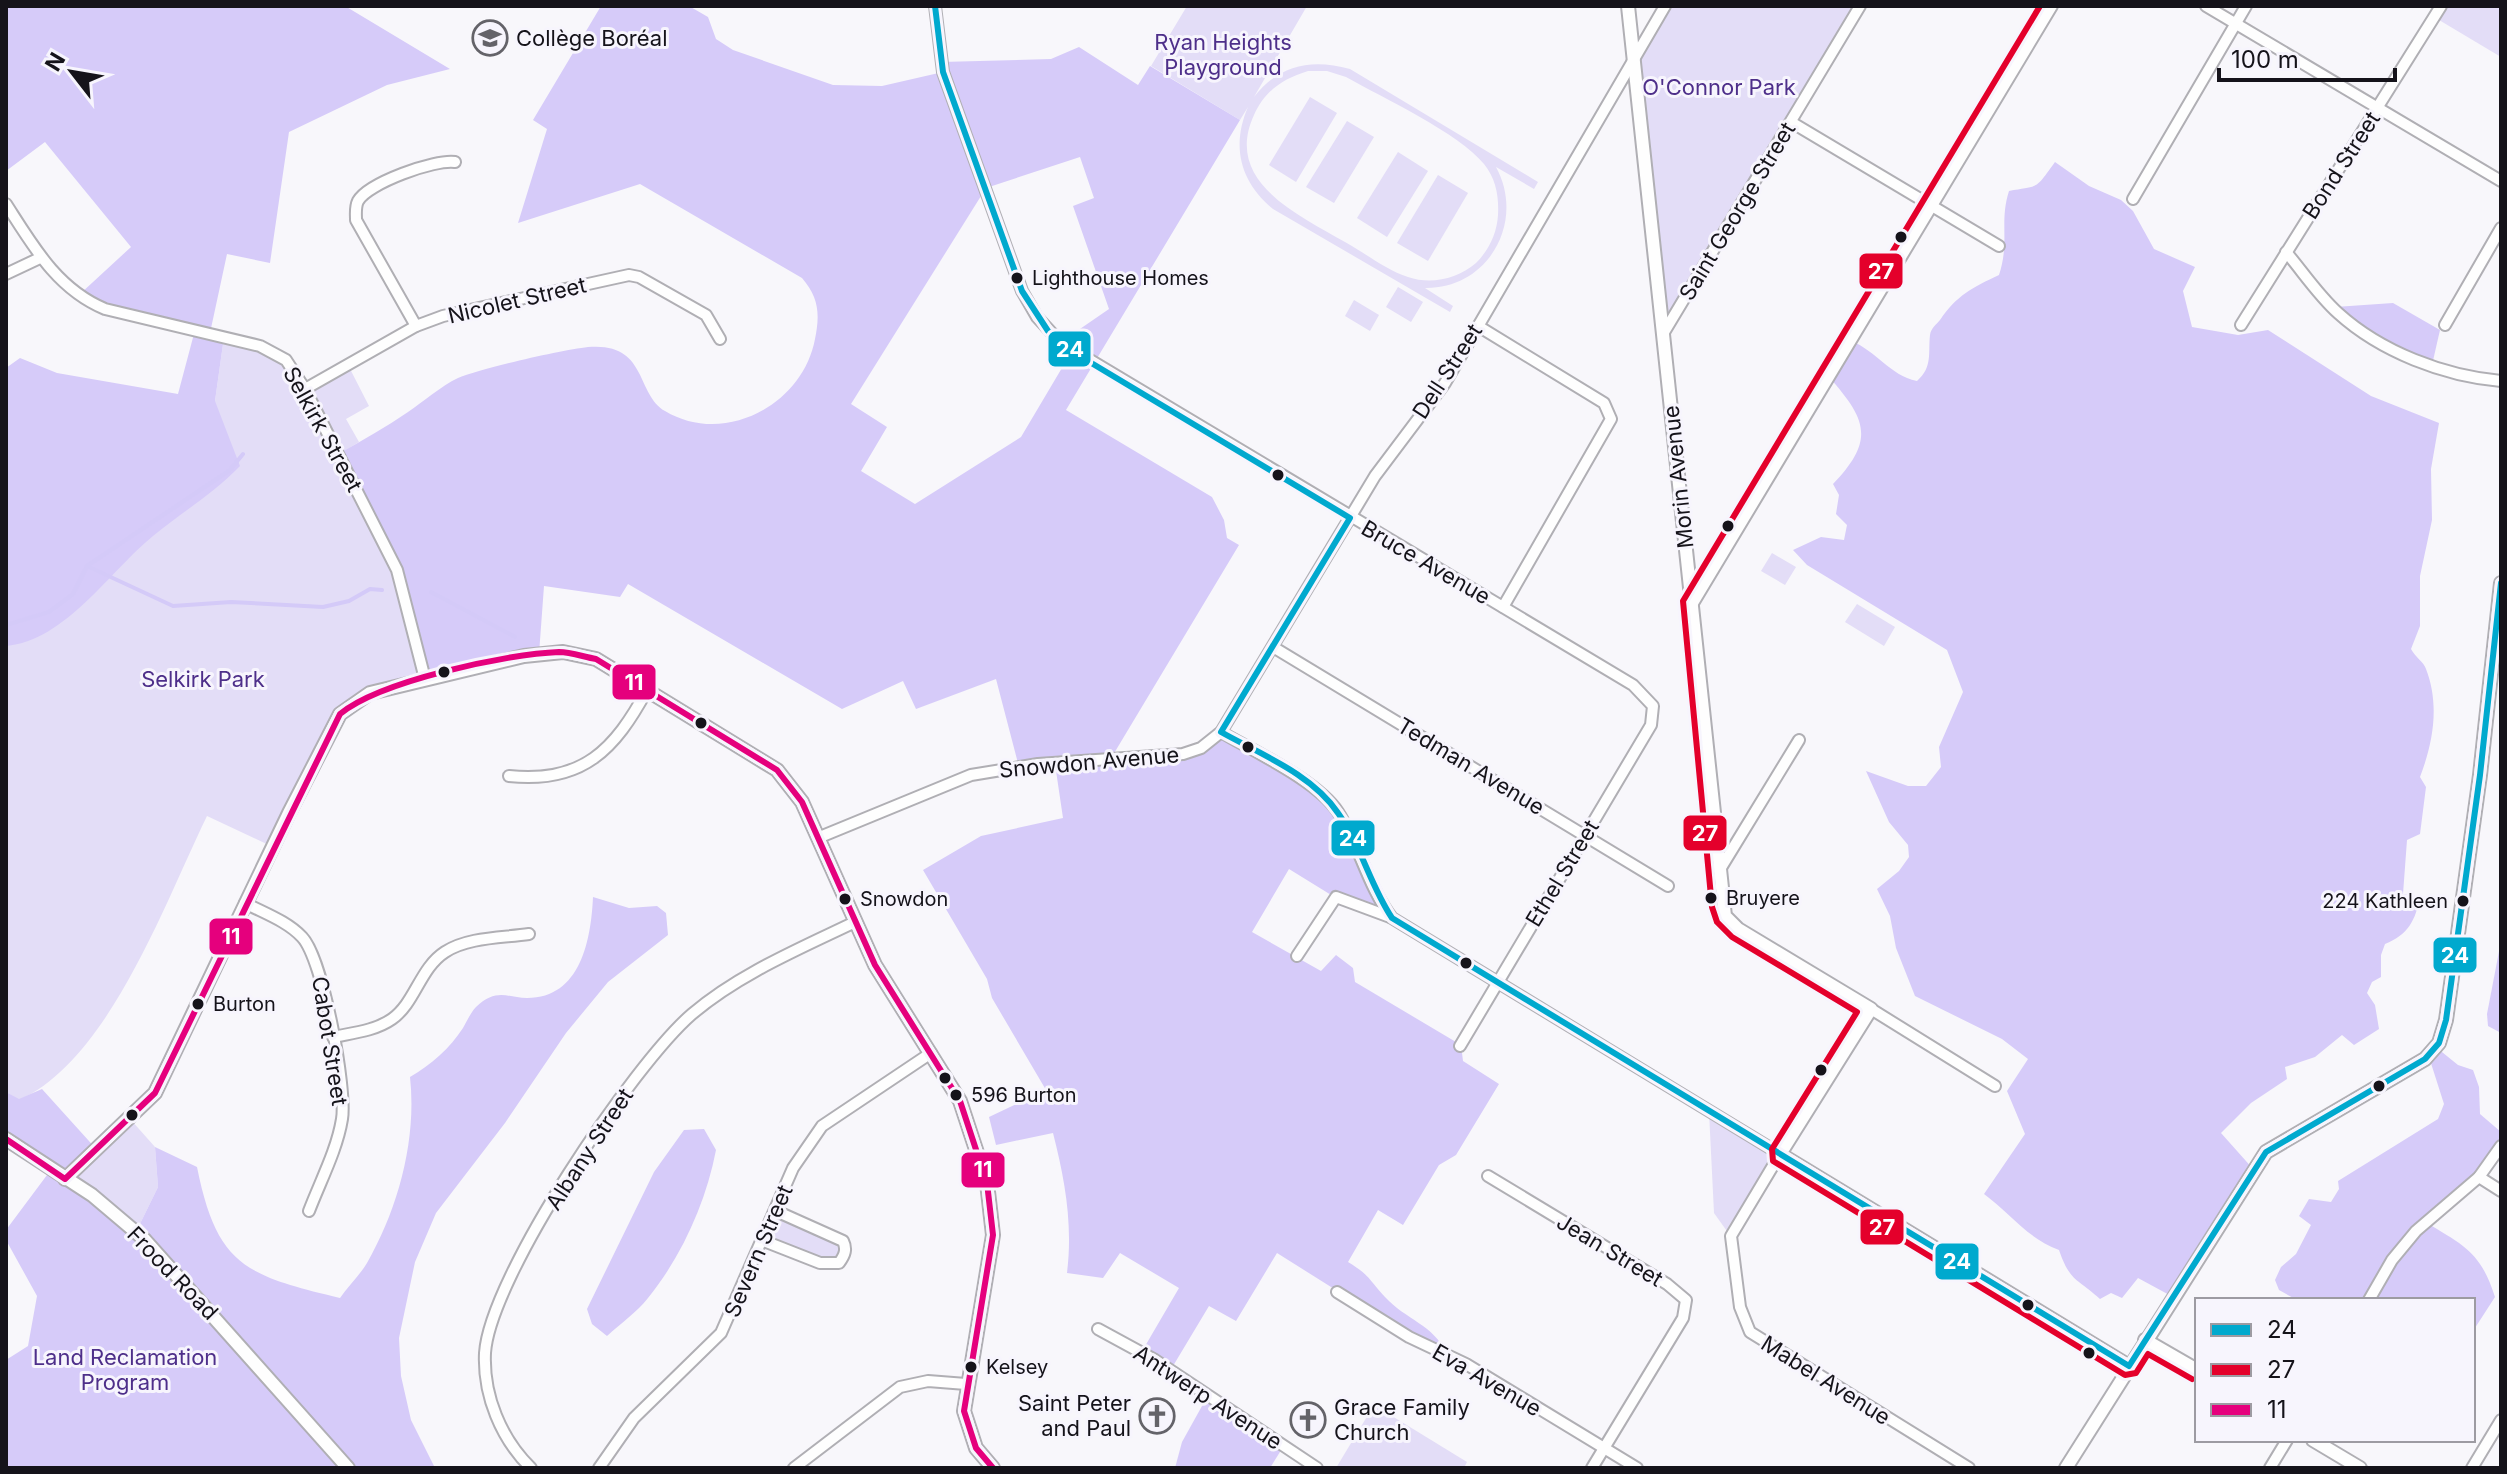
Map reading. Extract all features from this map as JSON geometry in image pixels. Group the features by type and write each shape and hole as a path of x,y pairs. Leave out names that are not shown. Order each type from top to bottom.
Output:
{"street":[{"name":"Bruce Avenue","path":"935,6 943,72 1022,291 1048,331 1073,352 1503,607 1649,698"},
{"name":"Morin Avenue","path":"1628,6 1722,906 1729,923 1995,1086"},
{"name":"Dell Street","path":"1221,732 1388,457 1445,383 1665,6"},
{"name":"Saint George Street","path":"1663,334 1860,6"},
{"path":"1692,605 2052,6"},
{"path":"2206,6 2501,181"},
{"path":"2133,199 2246,6"},
{"name":"Bond Street","path":"2241,325 2441,6"},
{"path":"1791,122 1999,246"},
{"path":"416,326 356,220 357,203 364,194 424,165 455,162"},
{"name":"Selkirk Street","path":"6,204 40,258 72,290 105,309 270,349 286,360 305,389 397,570 425,679"},
{"path":"2445,325 2501,228"},
{"path":"2286,252 2324,298 2354,325 2435,368 2501,381"},
{"path":"6,274 40,258"},
{"name":"Nicolet Street","path":"305,389 416,326 443,316 629,275 639,277 706,315 720,339"},
{"path":"1478,326 1608,408 1608,428 1503,607"},
{"path":"2066,1468 2266,1152 2425,1059 2439,1043 2446,1020 2480,775 2501,583"},
{"name":"Tedman Avenue","path":"1273,647 1668,886"},
{"path":"65,1179 155,1093 245,903 340,714 370,693 524,656 563,652 596,659 777,770 802,802 820,837 881,975 931,1053 966,1116 992,1210 993,1235 966,1384 964,1411 976,1448 993,1468"},
{"path":"509,776 537,777 601,756 617,739 647,690"},
{"name":"Ethel Street","path":"1460,1046 1651,725 1653,706 1649,698"},
{"path":"1221,732 1313,788 1333,805 1367,877 1392,918"},
{"name":"Snowdon Avenue","path":"820,837 971,775 1038,764 1183,754 1201,748 1221,732"},
{"path":"1719,871 1799,740"},
{"path":"1297,956 1336,897 1392,918 2129,1366"},
{"name":"Cabot Street","path":"245,903 277,918 309,944 319,969 333,1037 342,1118 309,1211"},
{"name":"Albany Street","path":"531,1468 515,1450 499,1423 485,1366 495,1308 516,1265 614,1106 661,1044 719,993 855,922"},
{"path":"333,1037 367,1030 395,1017 429,966 447,950 475,941 529,934"},
{"name":"Mabel Avenue","path":"1871,1009 1731,1236 1740,1307 1750,1332 1758,1339 1969,1468"},
{"name":"Severn Street","path":"599,1468 634,1418 721,1333 800,1155 822,1126 931,1053"},
{"name":"Frood Road","path":"6,1139 92,1195 144,1239 348,1468"},
{"path":"2370,1298 2392,1260 2416,1231 2479,1177 2501,1146"},
{"name":"Jean Street","path":"1488,1176 1667,1284 1686,1300 1683,1318 1592,1468"},
{"path":"2479,1177 2501,1191"},
{"path":"764,1241 827,1265 839,1263 844,1257 846,1248 843,1241 776,1211"},
{"name":"Eva Avenue","path":"1337,1292 1637,1468"},
{"name":"Antwerp Avenue","path":"1098,1329 1155,1360 1317,1468"},
{"path":"2145,1340 2195,1369"},
{"path":"794,1468 900,1387 928,1381 966,1384"},
{"path":"2472,1468 2501,1420"},
{"path":"2270,1468 2286,1442"},
{"path":"2316,1442 2360,1468"}],"green space":[{"path":"6,6 345,6 450,69 387,85 289,132 270,263 227,254 210,333 224,337 215,401 240,466 153,536 67,618 48,632 6,646 6,368 20,358 57,373 178,394 195,330 105,308 80,294 131,247 45,142 6,171"},
{"path":"601,6 689,6 708,17 716,39 733,50 833,85 882,86 943,72 941,62 1051,59 1079,47 1138,85 1150,66 1240,120 1066,410 1212,497 1224,520 1227,538 1239,545 1110,760 1183,755 1221,733 1312,788 1332,805 1391,918 1336,898 1289,869 1252,932 1321,971 1336,955 1353,968 1355,982 1461,1045 1463,1061 1499,1084 1456,1155 1439,1165 1403,1225 1378,1210 1348,1262 1366,1275 1393,1305 1427,1329 1447,1354 1409,1336 1277,1253 1236,1321 1209,1306 1170,1371 1141,1353 1179,1288 1120,1253 1103,1278 1067,1273 1067,1202 1053,1133 996,1145 989,1117 1046,1090 992,998 987,979 923,870 981,836 1063,818 1055,764 1019,767 996,679 916,709 903,681 842,709 628,584 620,597 544,586 539,654 426,680 398,570 340,453 458,378 522,360 588,347 621,352 631,360 649,393 665,411 688,421 712,424 736,421 758,413 778,400 795,383 808,362 815,339 817,307 812,292 802,278 640,184 518,223 547,129 533,120","holes":["1080,157 1094,198 1073,206 1109,309 1061,342 1072,351 1021,437 915,504 861,471 887,427 851,404 986,188"]},
{"name":"Ryan Heights Playground","path":"1187,6 1307,6 1254,97 1274,78 1297,67 1322,64 1350,69 1538,182 1534,189 1496,167 1504,188 1506,209 1503,230 1495,248 1483,265 1467,277 1447,285 1425,288 1453,306 1450,312 1273,209 1253,187 1242,162 1240,136 1248,107 1240,120 1151,66","holes":["1308,71 1327,71 1346,77 1420,117 1457,140 1484,164 1496,188 1498,215 1492,241 1476,263 1444,279 1417,279 1400,274 1288,208 1257,178 1249,159 1247,139 1258,107 1275,87 1290,78"]},
{"name":"O'Connor Park","path":"1666,6 1861,6 1664,334 1635,58"},
{"path":"2440,6 2501,6 2501,57 2434,17"},
{"path":"1310,97 1337,113 1296,182 1269,165"},
{"path":"1347,121 1374,137 1334,203 1306,187"},
{"path":"1398,152 1428,171 1387,237 1357,218"},
{"path":"2055,162 2089,186 2121,200 2133,211 2154,249 2195,267 2183,291 2192,327 2238,335 2268,330 2371,396 2439,423 2431,469 2432,520 2420,576 2420,626 2411,649 2426,669 2434,710 2431,737 2420,777 2426,787 2420,834 2407,840 2403,894 2420,896 2416,912 2410,926 2385,944 2381,955 2381,977 2372,982 2367,993 2375,1005 2379,1029 2354,1045 2342,1035 2315,1057 2285,1067 2287,1079 2251,1103 2221,1133 2254,1170 2173,1297 2138,1278 2122,1298 2111,1293 2100,1299 2075,1279 2059,1250 2029,1232 1984,1194 2025,1134 2007,1091 2028,1059 2002,1039 1915,996 1896,948 1890,916 1877,889 1899,871 1909,857 1908,845 1889,822 1866,771 1908,786 1926,786 1941,767 1939,747 1963,692 1947,650 1807,565 1793,550 1821,537 1844,540 1847,525 1836,514 1839,495 1833,484 1855,455 1861,430 1852,406 1829,377 1851,341 1899,374 1917,381 1928,365 1931,330 1959,298 1999,275 2009,191 2036,185"},
{"path":"1438,175 1468,193 1428,261 1397,243"},
{"path":"1398,287 1423,302 1411,322 1386,307"},
{"path":"1354,300 1379,315 1370,331 1345,316"},
{"path":"2393,303 2440,330 2432,365 2354,324 2335,307"},
{"name":"Selkirk Park","path":"224,337 271,348 306,388 348,365 369,406 346,419 359,442 341,453 398,570 426,680 391,687 341,715 273,847 207,816 153,933 107,1015 80,1051 51,1080 19,1100 6,1092 6,598 215,401"},
{"path":"1772,553 1796,567 1785,585 1761,571"},
{"path":"1857,604 1895,627 1884,646 1845,622"},
{"name":"Land Reclamation Program","path":"593,897 629,908 657,906 666,913 668,935 608,982 566,1033 505,1123 436,1213 415,1262 399,1338 401,1376 411,1420 435,1468 6,1468 6,1360 28,1346 37,1296 6,1240 6,1230 50,1171 6,1140 6,1092 19,1099 42,1089 98,1151 65,1181 133,1238 158,1187 155,1147 197,1167 214,1226 240,1261 280,1282 340,1298 367,1263 396,1197 411,1125 410,1077 446,1049 483,1001 496,995 527,998 545,995 560,988 580,963 589,930"},
{"path":"2501,941 2501,1033 2488,1026 2487,1014"},
{"path":"2437,1048 2458,1065 2473,1070 2479,1087 2480,1114 2501,1132 2499,1146 2485,1171 2427,1223 2470,1252 2484,1270 2495,1297 2475,1328 2475,1298 2293,1298 2279,1290 2275,1280 2281,1267 2296,1254 2311,1225 2299,1216 2309,1199 2331,1202 2339,1189 2338,1181 2438,1119 2444,1104 2429,1057"},
{"path":"1709,1112 1778,1154 1729,1234 1714,1213"},
{"path":"131,1120 155,1147 158,1187 133,1238 65,1181"},
{"path":"704,1129 716,1150 691,1228 672,1264 648,1298 607,1336 592,1324 587,1309 654,1172 684,1130"},
{"path":"777,1212 845,1248 833,1265 766,1240"},
{"path":"1207,1397 1283,1447 1270,1468 1175,1468 1182,1442"},
{"path":"1374,1405 1467,1462 1464,1468 1336,1468"}],"waterway":[{"path":"6,625 49,612 73,594 87,566 230,470 243,454"},
{"path":"87,566 173,606 231,602 323,607 349,601 370,589 382,590"},
{"path":"431,592 515,637"}],"transit line":[{"name":"24","path":"935,6 943,72 1022,291 1048,331 1073,352 1350,518 1221,732 1300,776 1327,799 1346,825 1392,918 2129,1366 2266,1152 2425,1059 2439,1043 2446,1020 2480,775 2501,583"},
{"name":"27","path":"2040,6 1683,601 1712,907 1717,922 1732,937 1857,1012 1772,1149 1773,1161 2125,1375 2136,1373 2148,1354 2192,1379"},
{"name":"11","path":"6,1139 65,1179 155,1093 340,714 359,702 413,680 477,664 559,652 596,659 777,770 802,802 875,965 960,1101 987,1183 993,1235 964,1411 976,1448 993,1468"}],"place":[{"name":"Collège Boréal","path":"490,38"},
{"name":"Lighthouse Homes","path":"1017,278"},
{"name":"Bruyere","path":"1711,898"},
{"name":"Snowdon","path":"845,899"},
{"name":"224 Kathleen","path":"2463,901"},
{"name":"Burton","path":"198,1004"},
{"name":"596 Burton","path":"956,1095"},
{"name":"Kelsey","path":"971,1367"},
{"name":"Saint Peter and Paul","path":"1157,1416"},
{"name":"Grace Family Church","path":"1308,1420"}]}
